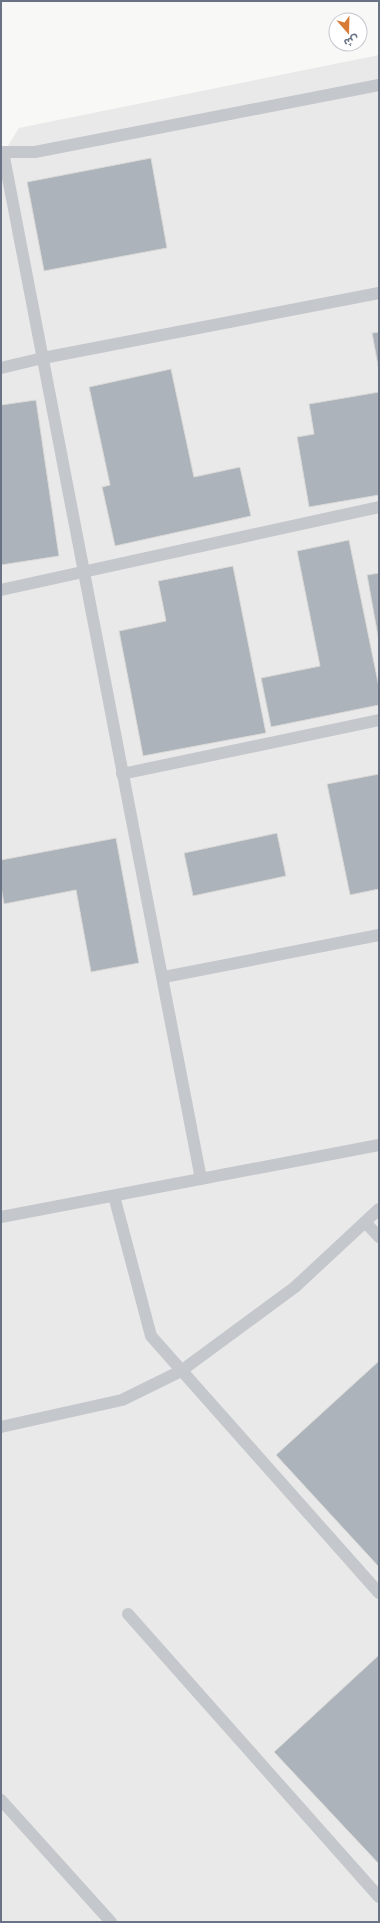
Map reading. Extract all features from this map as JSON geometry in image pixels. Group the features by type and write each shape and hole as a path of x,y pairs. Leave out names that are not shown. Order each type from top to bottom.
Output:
{"lane":[{"path":"201,1179 164,977 122,774 43,358 2,152 35,152 379,85"},
{"path":"1,368 43,358 379,293"},
{"path":"1,590 379,507"},
{"path":"122,774 379,720"},
{"path":"164,977 379,935"},
{"path":"1,1217 379,1145"},
{"path":"114,1196 151,1336 379,1593"},
{"path":"1,1427 122,1400 181,1371 294,1287 379,1209"},
{"path":"365,1222 379,1237"},
{"path":"128,1614 379,1897"},
{"path":"1,1800 111,1922"}],"shaded area":[{"path":"379,55 379,1922 1,1922 1,157 19,128"}],"building":[{"path":"151,158 167,248 44,271 27,182"},
{"path":"379,332 379,371 372,333"},
{"path":"171,369 194,477 240,467 251,516 115,546 102,487 110,485 89,387"},
{"path":"379,392 379,495 309,507 297,437 314,434 309,404"},
{"path":"36,400 59,556 1,565 1,405"},
{"path":"349,540 379,687 379,705 271,727 261,678 320,666 297,551"},
{"path":"233,566 266,733 143,756 119,631 166,621 158,581"},
{"path":"379,573 379,642 367,575"},
{"path":"379,774 379,889 350,895 327,784"},
{"path":"277,833 286,876 193,896 184,853"},
{"path":"116,838 139,963 91,972 76,890 4,904 1,887 1,860"},
{"path":"379,1361 379,1567 276,1455"},
{"path":"379,1655 379,1864 274,1752"}]}
